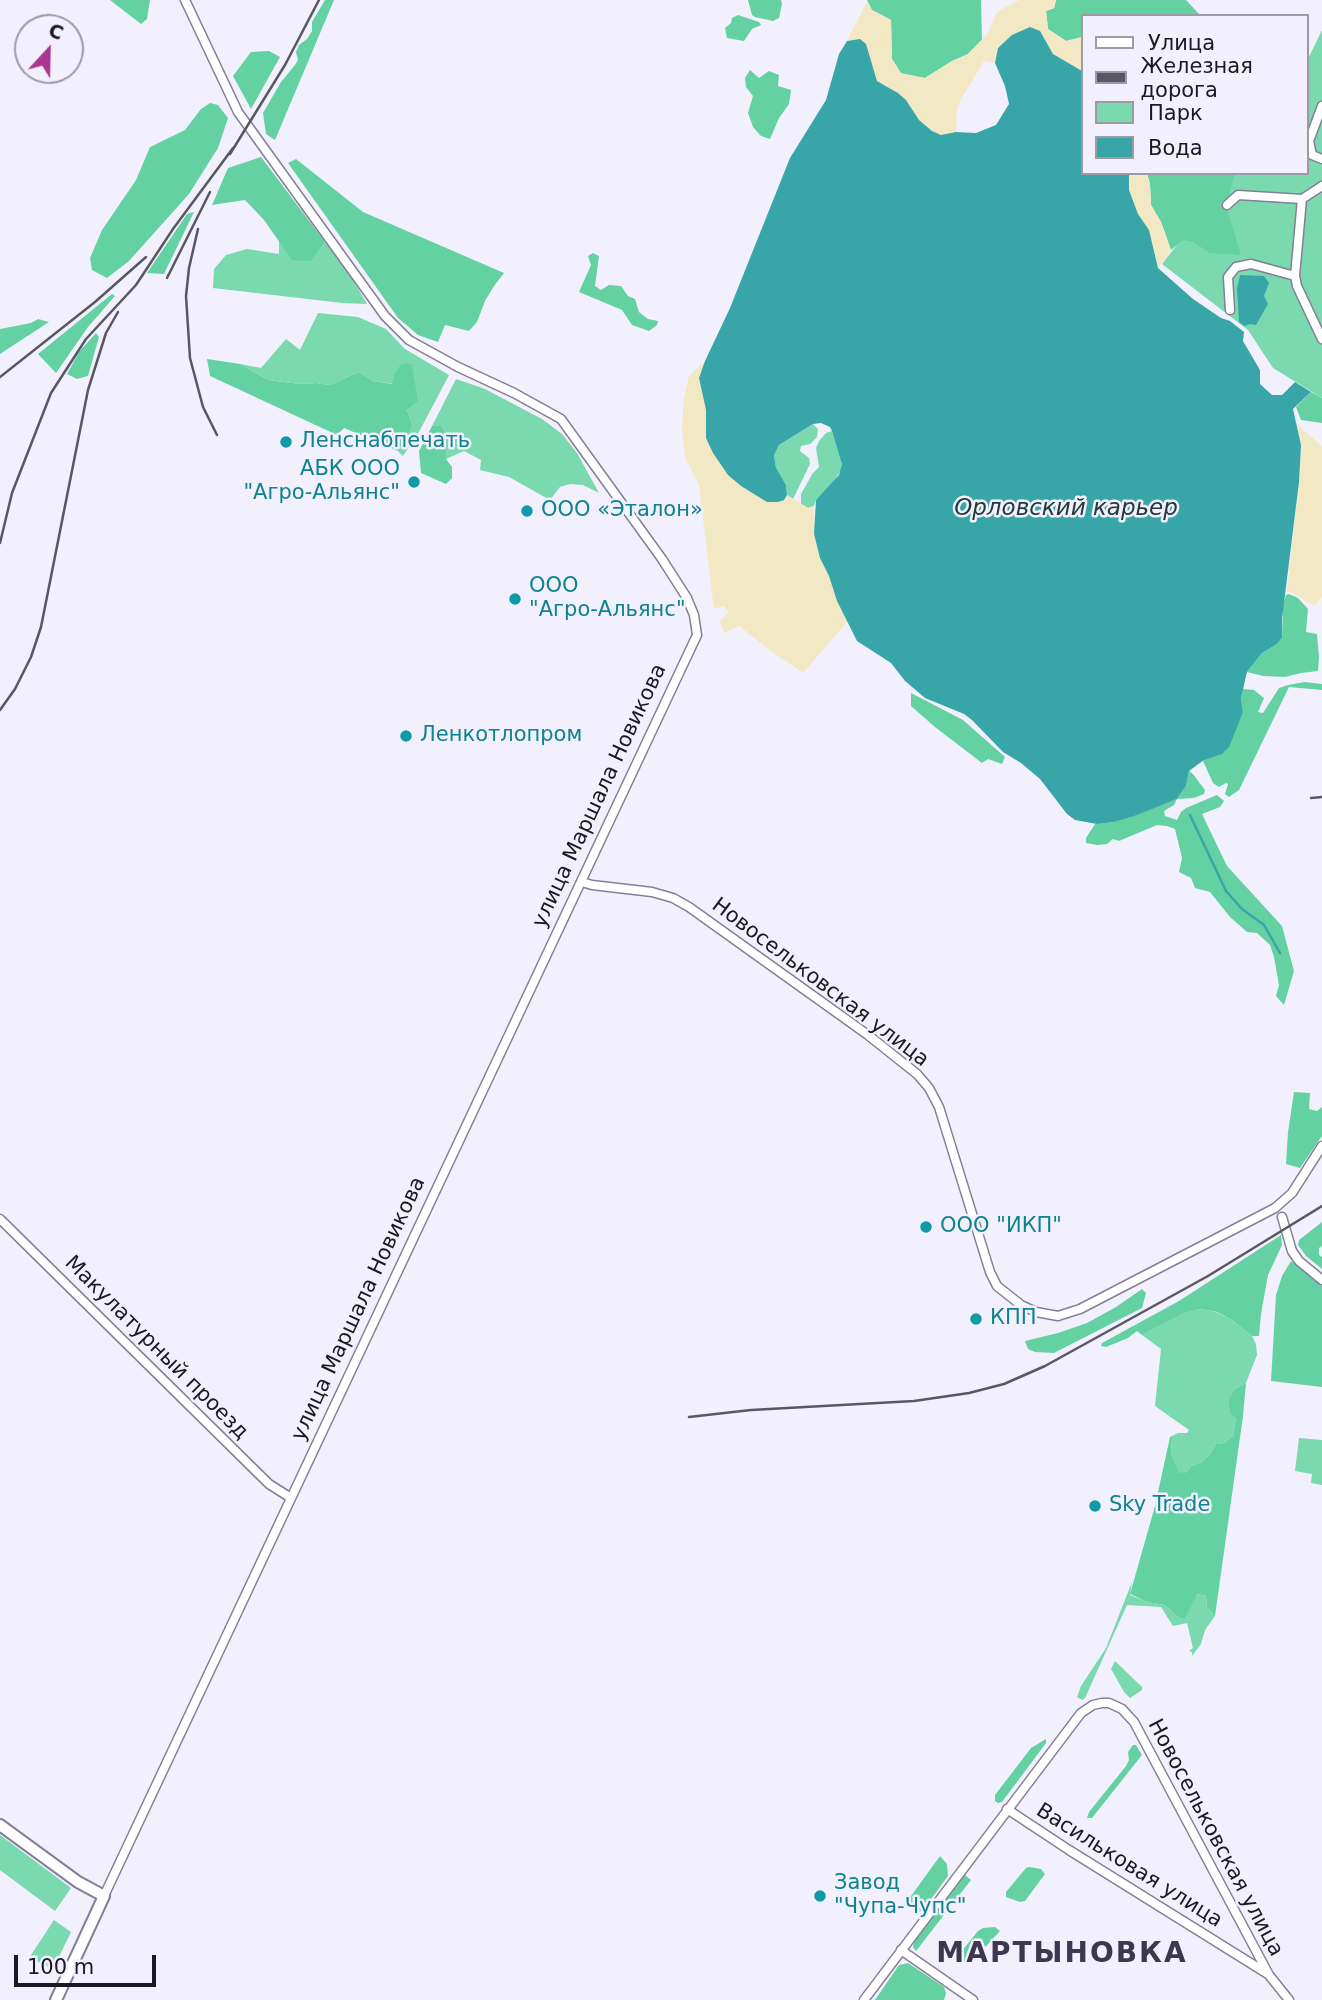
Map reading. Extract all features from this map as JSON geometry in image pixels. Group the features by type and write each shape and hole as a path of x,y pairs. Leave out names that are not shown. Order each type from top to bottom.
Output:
{"street":[{"name":"улица Маршала Новикова","path":"56,2000 697,635 694,615 687,598 561,419 409,340 385,316 238,112 185,0"},
{"path":"1322,106 1309,141 1312,155 1322,159"},
{"path":"1227,205 1238,195 1302,199 1322,186"},
{"path":"1302,199 1294,276 1322,339"},
{"path":"1230,310 1228,277 1236,267 1251,264 1294,276"},
{"name":"Новосельковская улица","path":"582,881 592,885 652,892 673,898 689,907 868,1035 917,1074 929,1088 939,1107 990,1272 997,1286 1021,1305 1047,1315 1058,1316 1080,1309 1275,1208 1292,1193 1322,1146"},
{"path":"1282,1217 1292,1251 1299,1261 1322,1280"},
{"name":"Макулатурный проезд","path":"0,1219 269,1484 291,1498"},
{"name":"Новосельковская улица","path":"1007,1809 1081,1713 1102,1703 1122,1709 1134,1722 1269,1975 1289,2000"},
{"path":"864,2000 1007,1809"},
{"name":"Васильковая улица","path":"1007,1809 1269,1975"},
{"path":"0,1825 78,1882 104,1896"},
{"path":"901,1950 972,2000"}],"green space":[{"path":"110,0 150,0 147,19 141,24"},
{"path":"325,0 334,0 275,140 266,134 263,113 298,60 296,52 299,45 312,31 312,22"},
{"path":"748,0 781,0 779,18 773,21 755,17"},
{"path":"867,0 981,0 982,40 968,54 925,78 901,74 892,59 891,20 872,10"},
{"path":"1056,0 1186,0 1199,14 1080,14 1080,38 1066,41 1048,29 1046,11 1054,8"},
{"path":"738,15 761,25 752,29 744,41 727,38 725,28 732,18"},
{"path":"1322,30 1322,398 1273,368 1248,330 1162,264 1231,175 1308,175 1308,59"},
{"path":"269,51 280,57 251,109 233,76 251,52"},
{"path":"750,70 759,78 769,71 779,75 778,86 791,90 789,104 779,118 770,139 761,136 753,127 748,113 753,96 746,87 745,78"},
{"path":"210,103 218,105 228,118 218,148 189,194 129,261 107,278 92,270 90,258 102,230 136,180 150,147 185,130 201,109"},
{"path":"261,157 325,242 310,262 292,260 264,220 245,200 212,205 228,168"},
{"path":"296,159 363,212 504,273 485,301 477,322 469,331 445,325 438,342 418,335 398,318 288,163"},
{"path":"1148,175 1234,175 1226,206 1241,255 1210,253 1193,242 1183,240 1171,250 1161,222 1151,205"},
{"path":"194,212 164,274 147,273 187,214"},
{"path":"279,241 292,259 309,262 325,242 349,273 367,304 213,288 214,269 226,255 247,249 279,254"},
{"path":"593,253 599,256 595,286 601,290 609,285 621,286 628,296 635,299 639,312 648,319 658,321 657,325 649,331 632,325 622,310 579,292 591,265 588,256"},
{"path":"112,294 115,296 88,327 56,373 38,354"},
{"path":"318,313 358,317 386,329 405,349 449,375 403,456 398,451 411,430 407,410 418,402 414,387 373,381 359,372 330,385 268,380 240,364 261,368 286,339 300,350"},
{"path":"38,319 49,322 0,354 0,329"},
{"path":"96,333 99,337 88,376 77,379 67,374 79,352"},
{"path":"207,359 240,364 268,380 330,385 359,372 373,381 392,384 399,367 406,363 412,365 418,402 407,410 411,430 398,451 344,428 337,435 210,376"},
{"path":"456,379 485,389 542,419 562,434 577,453 599,493 583,485 570,484 560,487 550,500 509,477 480,470 481,460 464,451 446,459 447,436 441,425 432,426"},
{"path":"1311,392 1322,398 1322,423 1301,420 1296,407"},
{"path":"813,424 818,429 817,437 810,444 801,446 800,451 809,458 810,464 793,499 787,495 786,485 776,469 774,455 779,445"},
{"path":"441,425 447,436 446,459 452,467 452,478 446,484 421,473 419,451 432,426"},
{"path":"832,431 842,460 841,470 814,506 808,508 801,504 801,494 819,467 816,448 819,441"},
{"path":"1286,595 1298,598 1308,609 1306,632 1317,634 1318,671 1285,677 1247,672 1262,653 1282,638 1283,605"},
{"path":"1305,682 1322,684 1322,690 1289,687 1239,790 1229,797 1225,794 1228,784 1219,787 1213,783 1203,761 1243,712 1243,689 1254,690 1264,698 1258,712 1263,713 1279,688"},
{"path":"911,693 963,720 1005,757 1002,764 988,759 982,763 935,727 911,706"},
{"path":"1189,771 1205,790 1204,794 1194,798 1177,799 1186,786"},
{"path":"1217,795 1224,801 1220,807 1202,814 1227,866 1282,926 1294,971 1284,1005 1276,996 1279,985 1270,945 1257,933 1247,932 1230,917 1210,892 1195,888 1191,878 1179,872 1182,858 1175,829 1157,825 1119,841 1113,839 1107,844 1097,845 1086,843 1086,838 1095,824 1114,822 1177,799 1174,805 1164,811 1165,816 1177,820 1186,808"},
{"path":"1294,1092 1310,1093 1309,1109 1317,1111 1322,1107 1322,1136 1300,1168 1286,1164"},
{"path":"1322,1222 1322,1246 1319,1248 1319,1255 1322,1257 1322,1269 1306,1256 1298,1245 1299,1240"},
{"path":"1281,1235 1282,1245 1268,1275 1259,1336 1252,1336 1217,1312 1200,1309 1185,1313 1142,1335 1137,1331 1128,1338 1106,1347 1101,1346 1179,1301"},
{"path":"1291,1261 1322,1286 1322,1387 1271,1381 1276,1295 1282,1276"},
{"path":"1142,1289 1146,1293 1142,1308 1054,1353 1028,1349 1025,1341 1087,1323"},
{"path":"1200,1309 1216,1312 1232,1320 1252,1336 1257,1355 1246,1383 1235,1389 1236,1418 1233,1436 1224,1443 1216,1444 1202,1462 1179,1474 1171,1453 1172,1436 1187,1433 1189,1430 1155,1406 1161,1349 1142,1335 1185,1313"},
{"path":"1246,1383 1215,1616 1207,1607 1206,1596 1197,1594 1185,1619 1176,1616 1165,1605 1147,1602 1130,1594 1155,1506 1170,1437 1172,1436 1171,1453 1179,1473 1187,1472 1191,1466 1202,1462 1216,1444 1224,1443 1233,1436 1236,1418 1230,1413 1229,1400 1235,1389"},
{"path":"1299,1438 1322,1440 1322,1485 1311,1483 1312,1474 1295,1471"},
{"path":"1132,1582 1130,1595 1165,1605 1176,1616 1185,1618 1196,1594 1206,1596 1207,1607 1215,1616 1192,1656 1189,1651 1193,1648 1187,1623 1173,1626 1161,1607 1127,1605 1082,1700 1077,1697 1081,1686 1106,1648"},
{"path":"1115,1661 1142,1687 1142,1690 1130,1698 1111,1669"},
{"path":"1046,1739 1046,1743 1002,1802 995,1801 995,1795 1031,1748"},
{"path":"1136,1745 1142,1755 1092,1818 1087,1818 1126,1766 1129,1760 1128,1752"},
{"path":"0,1835 71,1888 55,1911 0,1870"},
{"path":"940,1856 947,1864 948,1876 919,1912 906,1903"},
{"path":"1029,1867 1041,1869 1045,1874 1025,1901 1006,1897 1006,1892"},
{"path":"965,1875 971,1880 916,1951 914,1942"},
{"path":"54,1920 71,1932 53,1969 29,1958"},
{"path":"995,1927 1000,1931 979,1954 964,1961 957,1957 978,1931"},
{"path":"908,1963 944,1987 944,2000 875,2000 899,1965"}],"sand":[{"path":"1019,0 1056,0 1054,8 1046,11 1048,29 1066,41 1080,38 1080,70 1053,54 1040,31 998,48 995,63 984,61 961,99 957,110 956,132 949,135 932,131 919,120 906,100 877,81 860,39 847,41 867,2 872,10 891,20 892,59 901,73 925,78 968,54 988,33 997,12"},
{"path":"1129,175 1148,175 1151,205 1161,222 1171,250 1158,268 1149,230 1138,214 1129,190"},
{"path":"705,361 699,378 706,410 706,438 784,500 787,495 808,508 814,506 815,539 820,558 848,621 803,673 739,626 724,633 720,621 729,612 724,606 714,609 699,485 685,457 682,428 689,376"},
{"path":"1296,424 1322,446 1322,597 1315,606 1287,590 1299,482 1301,445"}],"water":[{"name":"Орловский карьер","path":"1030,27 1040,31 1053,54 1080,70 1080,175 1129,175 1129,190 1138,214 1149,230 1158,268 1193,299 1244,332 1243,341 1260,370 1260,384 1272,395 1282,395 1295,382 1311,392 1293,409 1301,445 1282,638 1262,653 1247,672 1241,698 1243,712 1229,747 1222,754 1204,760 1189,771 1186,786 1177,799 1114,822 1097,824 1075,820 1067,814 1040,779 1003,752 972,720 925,698 905,681 891,663 857,641 837,601 820,558 814,534 816,500 839,475 842,464 830,427 821,423 813,424 779,445 774,455 776,468 786,485 787,495 784,500 778,502 767,502 728,475 706,438 706,410 699,378 705,361 730,308 790,158 826,100 839,54 847,41 860,39 866,44 877,81 898,93 919,120 941,135 956,132 976,133 996,125 1009,104 995,63 998,48 1012,35"},
{"path":"1240,275 1264,276 1269,283 1264,296 1268,304 1256,325 1244,326 1239,322 1237,289"}],"waterway":[{"path":"1190,815 1226,891 1242,909 1264,925 1280,953"}],"railway":[{"path":"230,154 285,65 319,0"},
{"path":"0,543 12,493 51,393 86,339 136,285 173,229 233,148"},
{"path":"167,278 210,192"},
{"path":"198,229 186,296 190,358 203,407 217,435"},
{"path":"0,377 95,302 146,257"},
{"path":"0,710 15,689 31,657 41,627 88,390 106,333 118,312"},
{"path":"1311,798 1322,797"},
{"path":"689,1417 751,1410 914,1401 969,1393 1004,1384 1045,1366 1208,1276 1322,1206"}],"place":[{"name":"Ленснабпечать","path":"286,442"},
{"name":"АБК ООО \"Агро-Альянс\"","path":"414,482"},
{"name":"ООО «Эталон»","path":"527,511"},
{"name":"ООО \"Агро-Альянс\"","path":"515,599"},
{"name":"Ленкотлопром","path":"406,736"},
{"name":"ООО \"ИКП\"","path":"926,1227"},
{"name":"КПП","path":"976,1319"},
{"name":"Sky Trade","path":"1095,1506"},
{"name":"Завод \"Чупа-Чупс\"","path":"820,1896"}],"district":[{"name":"МАРТЫНОВКА","path":"1062,1955"}]}
